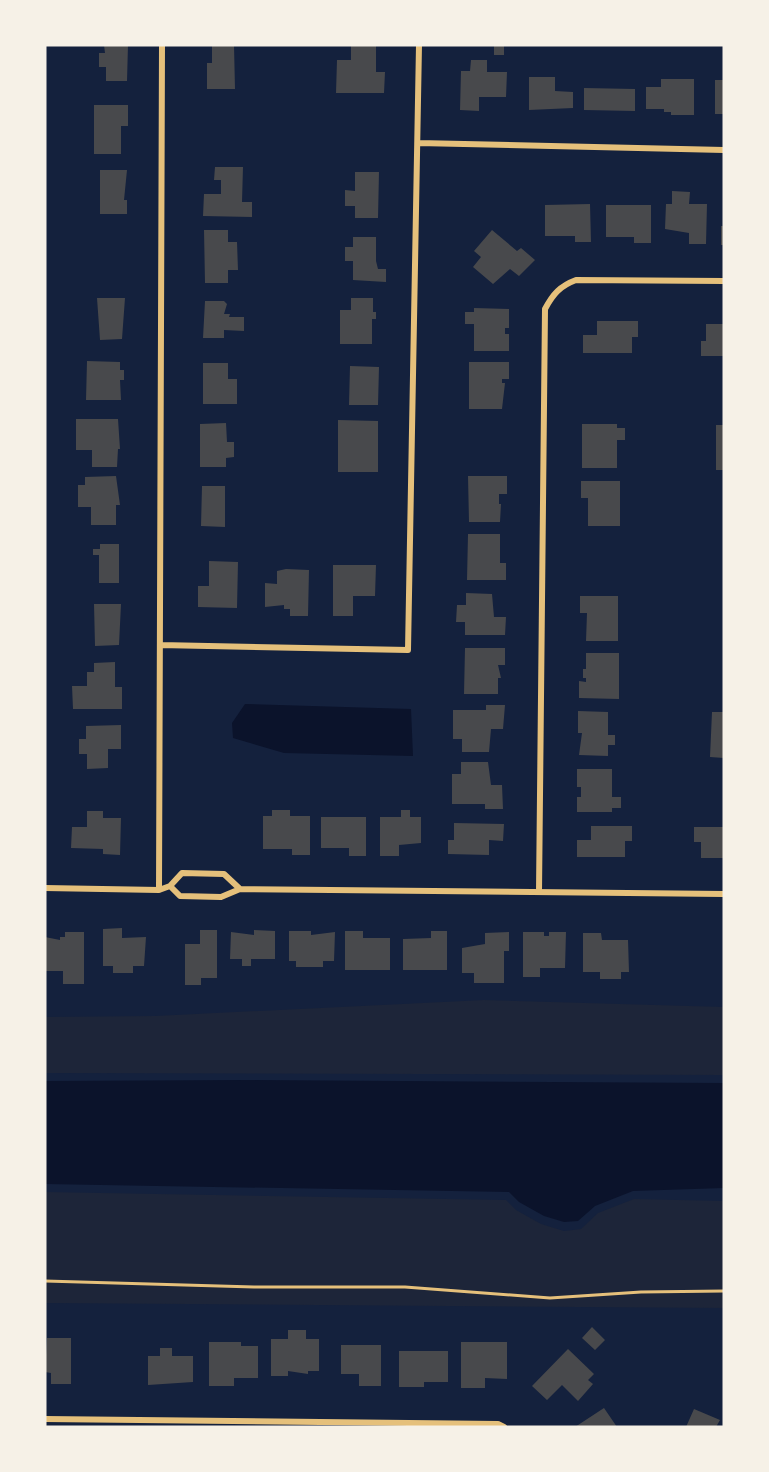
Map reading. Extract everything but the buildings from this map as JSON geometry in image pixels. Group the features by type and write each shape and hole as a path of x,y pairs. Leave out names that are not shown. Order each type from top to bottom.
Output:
{"street":[{"path":"159,890 162,45"},
{"path":"160,645 408,650 419,45"},
{"path":"418,143 724,150"},
{"path":"539,892 545,309 551,297 562,286 576,280 724,281"},
{"path":"45,888 159,890 170,886 182,873 224,874 240,889"},
{"path":"170,886 180,896 221,897 240,889 724,894"},
{"path":"45,1419 498,1424 504,1427"}],"path":[{"path":"45,1281 254,1287 405,1287 550,1298 641,1292 724,1291"}],"shaded area":[{"path":"245,704 411,709 413,756 284,753 233,738 232,723"},
{"path":"484,1000 724,1007 724,1075 45,1073 45,1017 155,1016"},
{"path":"45,1081 724,1083 724,1188 633,1191 595,1206 578,1221 564,1222 544,1216 519,1202 509,1192 45,1184"},
{"path":"45,1192 506,1200 516,1210 541,1224 564,1231 581,1229 598,1213 634,1199 724,1201 724,1308 45,1303"}]}
